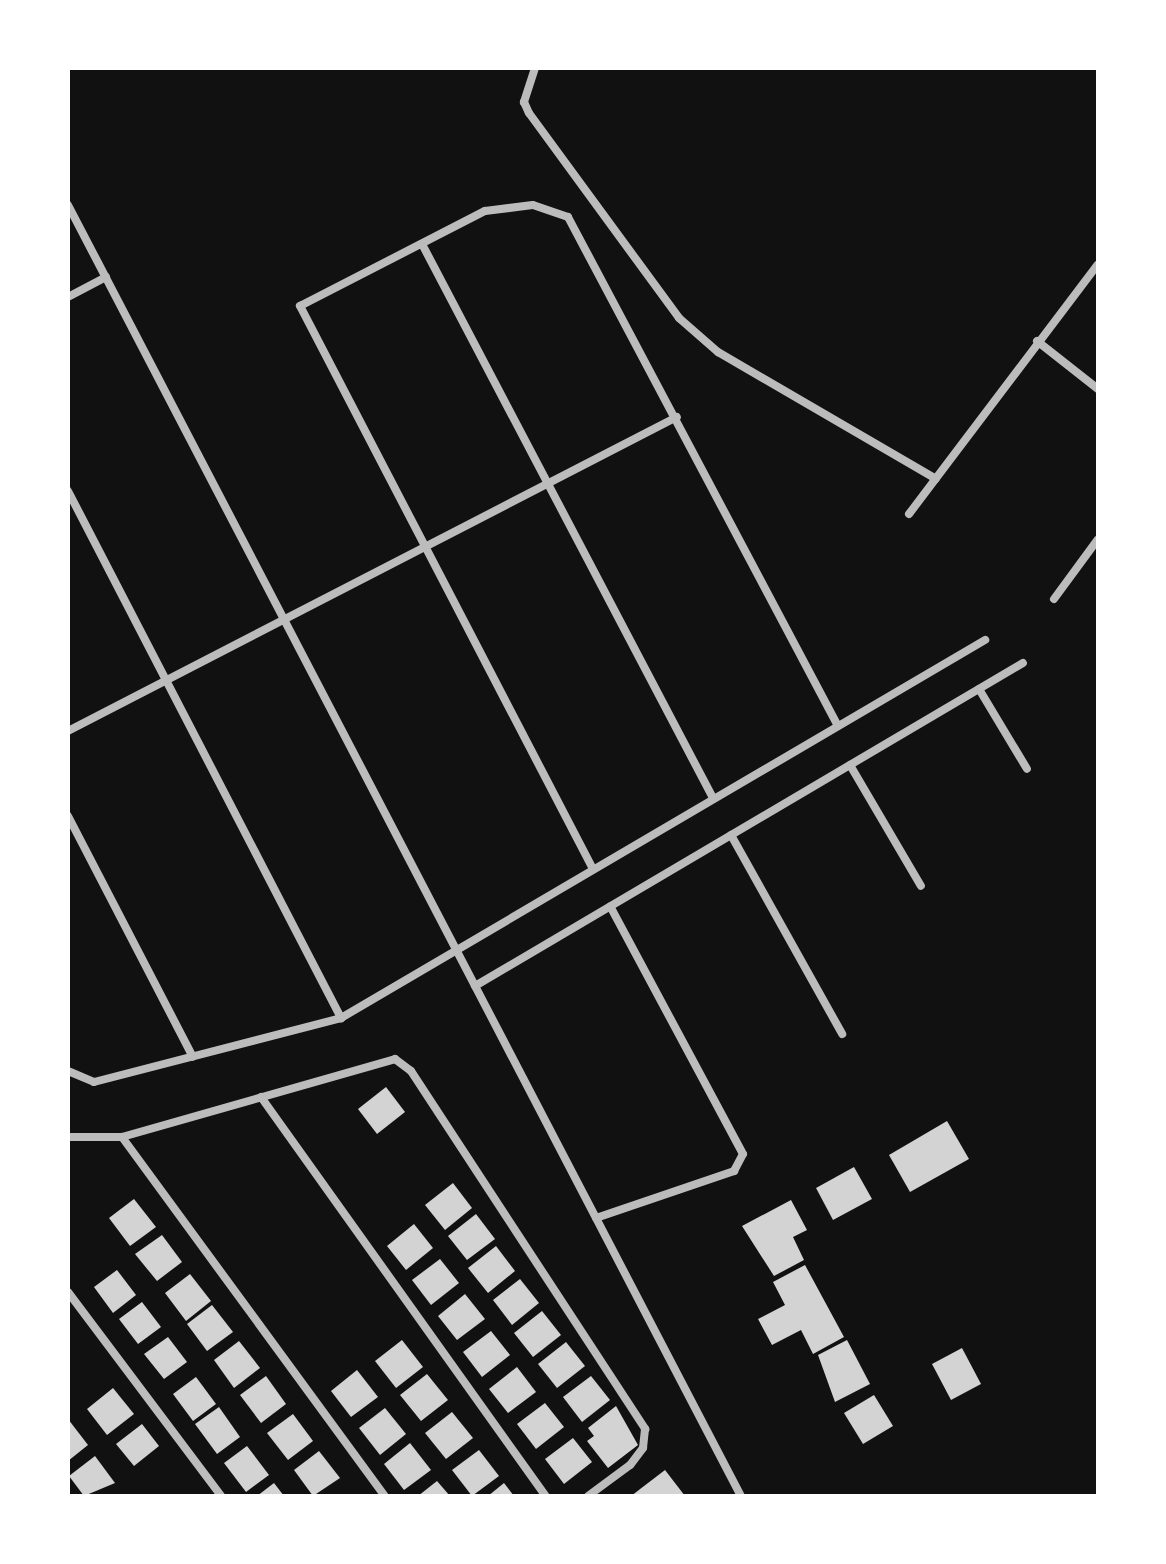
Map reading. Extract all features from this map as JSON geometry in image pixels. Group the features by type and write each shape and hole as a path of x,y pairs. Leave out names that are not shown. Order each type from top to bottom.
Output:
{"street":[{"path":"535,68 524,102 529,113 679,318 718,352 936,479"},
{"path":"68,205 741,1496"},
{"path":"593,869 300,306 422,244 511,206 551,208 568,217 677,417 838,726"},
{"path":"422,244 713,798"},
{"path":"909,514 1098,264"},
{"path":"68,297 106,277"},
{"path":"1037,341 1098,389"},
{"path":"68,731 286,622 677,417"},
{"path":"68,491 341,1018"},
{"path":"1054,599 1098,539"},
{"path":"68,1071 94,1082 341,1018 985,640"},
{"path":"475,986 1023,663"},
{"path":"979,689 1027,769"},
{"path":"850,765 921,886"},
{"path":"68,816 193,1057"},
{"path":"731,835 842,1034"},
{"path":"596,1218 734,1171 743,1154 610,906"},
{"path":"68,1137 122,1137 395,1059 411,1071 645,1429 643,1448 630,1465 588,1496"},
{"path":"261,1097 546,1496"},
{"path":"122,1137 385,1496"},
{"path":"68,1292 221,1496"}],"building":[{"path":"386,1087 405,1112 377,1134 358,1109"},
{"path":"947,1121 969,1159 910,1192 889,1155"},
{"path":"854,1167 872,1199 833,1220 816,1188"},
{"path":"453,1183 472,1208 445,1230 425,1205"},
{"path":"134,1199 156,1227 130,1246 109,1218"},
{"path":"791,1200 807,1230 793,1237 804,1260 774,1276 742,1226"},
{"path":"476,1214 495,1239 467,1260 448,1236"},
{"path":"414,1224 433,1248 406,1270 387,1246"},
{"path":"162,1235 182,1262 157,1281 135,1254"},
{"path":"496,1246 515,1271 488,1293 468,1268"},
{"path":"440,1259 459,1283 431,1305 412,1280"},
{"path":"805,1265 844,1337 813,1354 801,1330 772,1345 758,1319 785,1305 773,1282"},
{"path":"117,1270 136,1295 113,1313 94,1287"},
{"path":"190,1274 211,1301 186,1321 165,1293"},
{"path":"520,1279 539,1303 512,1325 493,1300"},
{"path":"465,1294 485,1319 457,1340 438,1316"},
{"path":"142,1302 161,1327 138,1344 119,1319"},
{"path":"212,1305 233,1332 207,1351 187,1324"},
{"path":"542,1311 561,1335 533,1357 514,1333"},
{"path":"491,1331 510,1355 482,1377 463,1352"},
{"path":"168,1337 187,1362 164,1379 144,1354"},
{"path":"402,1340 423,1367 396,1388 375,1361"},
{"path":"847,1340 870,1384 835,1402 818,1355"},
{"path":"239,1341 260,1368 234,1388 214,1360"},
{"path":"566,1342 585,1366 557,1388 538,1364"},
{"path":"962,1348 981,1384 951,1400 932,1364"},
{"path":"517,1367 536,1392 508,1413 489,1389"},
{"path":"357,1370 378,1397 351,1417 331,1391"},
{"path":"427,1374 448,1400 421,1421 400,1395"},
{"path":"266,1376 286,1404 261,1423 240,1395"},
{"path":"591,1376 610,1400 582,1422 563,1397"},
{"path":"196,1377 216,1404 193,1421 173,1394"},
{"path":"113,1388 134,1414 107,1435 87,1409"},
{"path":"874,1395 893,1426 863,1444 844,1413"},
{"path":"545,1403 564,1427 536,1449 517,1424"},
{"path":"616,1406 638,1445 608,1468 587,1441 594,1436 588,1428"},
{"path":"219,1407 240,1437 217,1454 195,1424"},
{"path":"385,1408 406,1434 380,1455 359,1428"},
{"path":"452,1412 473,1438 446,1459 425,1433"},
{"path":"293,1414 313,1441 288,1460 267,1433"},
{"path":"68,1419 88,1445 68,1461"},
{"path":"142,1424 159,1446 134,1466 116,1444"},
{"path":"573,1438 592,1462 564,1484 545,1459"},
{"path":"410,1443 431,1470 404,1490 384,1464"},
{"path":"247,1446 269,1475 246,1492 224,1463"},
{"path":"479,1450 499,1476 472,1496 452,1470"},
{"path":"319,1451 340,1478 313,1496 294,1470"},
{"path":"95,1456 115,1483 84,1496 69,1476"},
{"path":"665,1470 685,1496 631,1496"},
{"path":"437,1481 450,1496 418,1496"},
{"path":"274,1483 284,1496 257,1496"},
{"path":"504,1483 514,1496 488,1496"}]}
